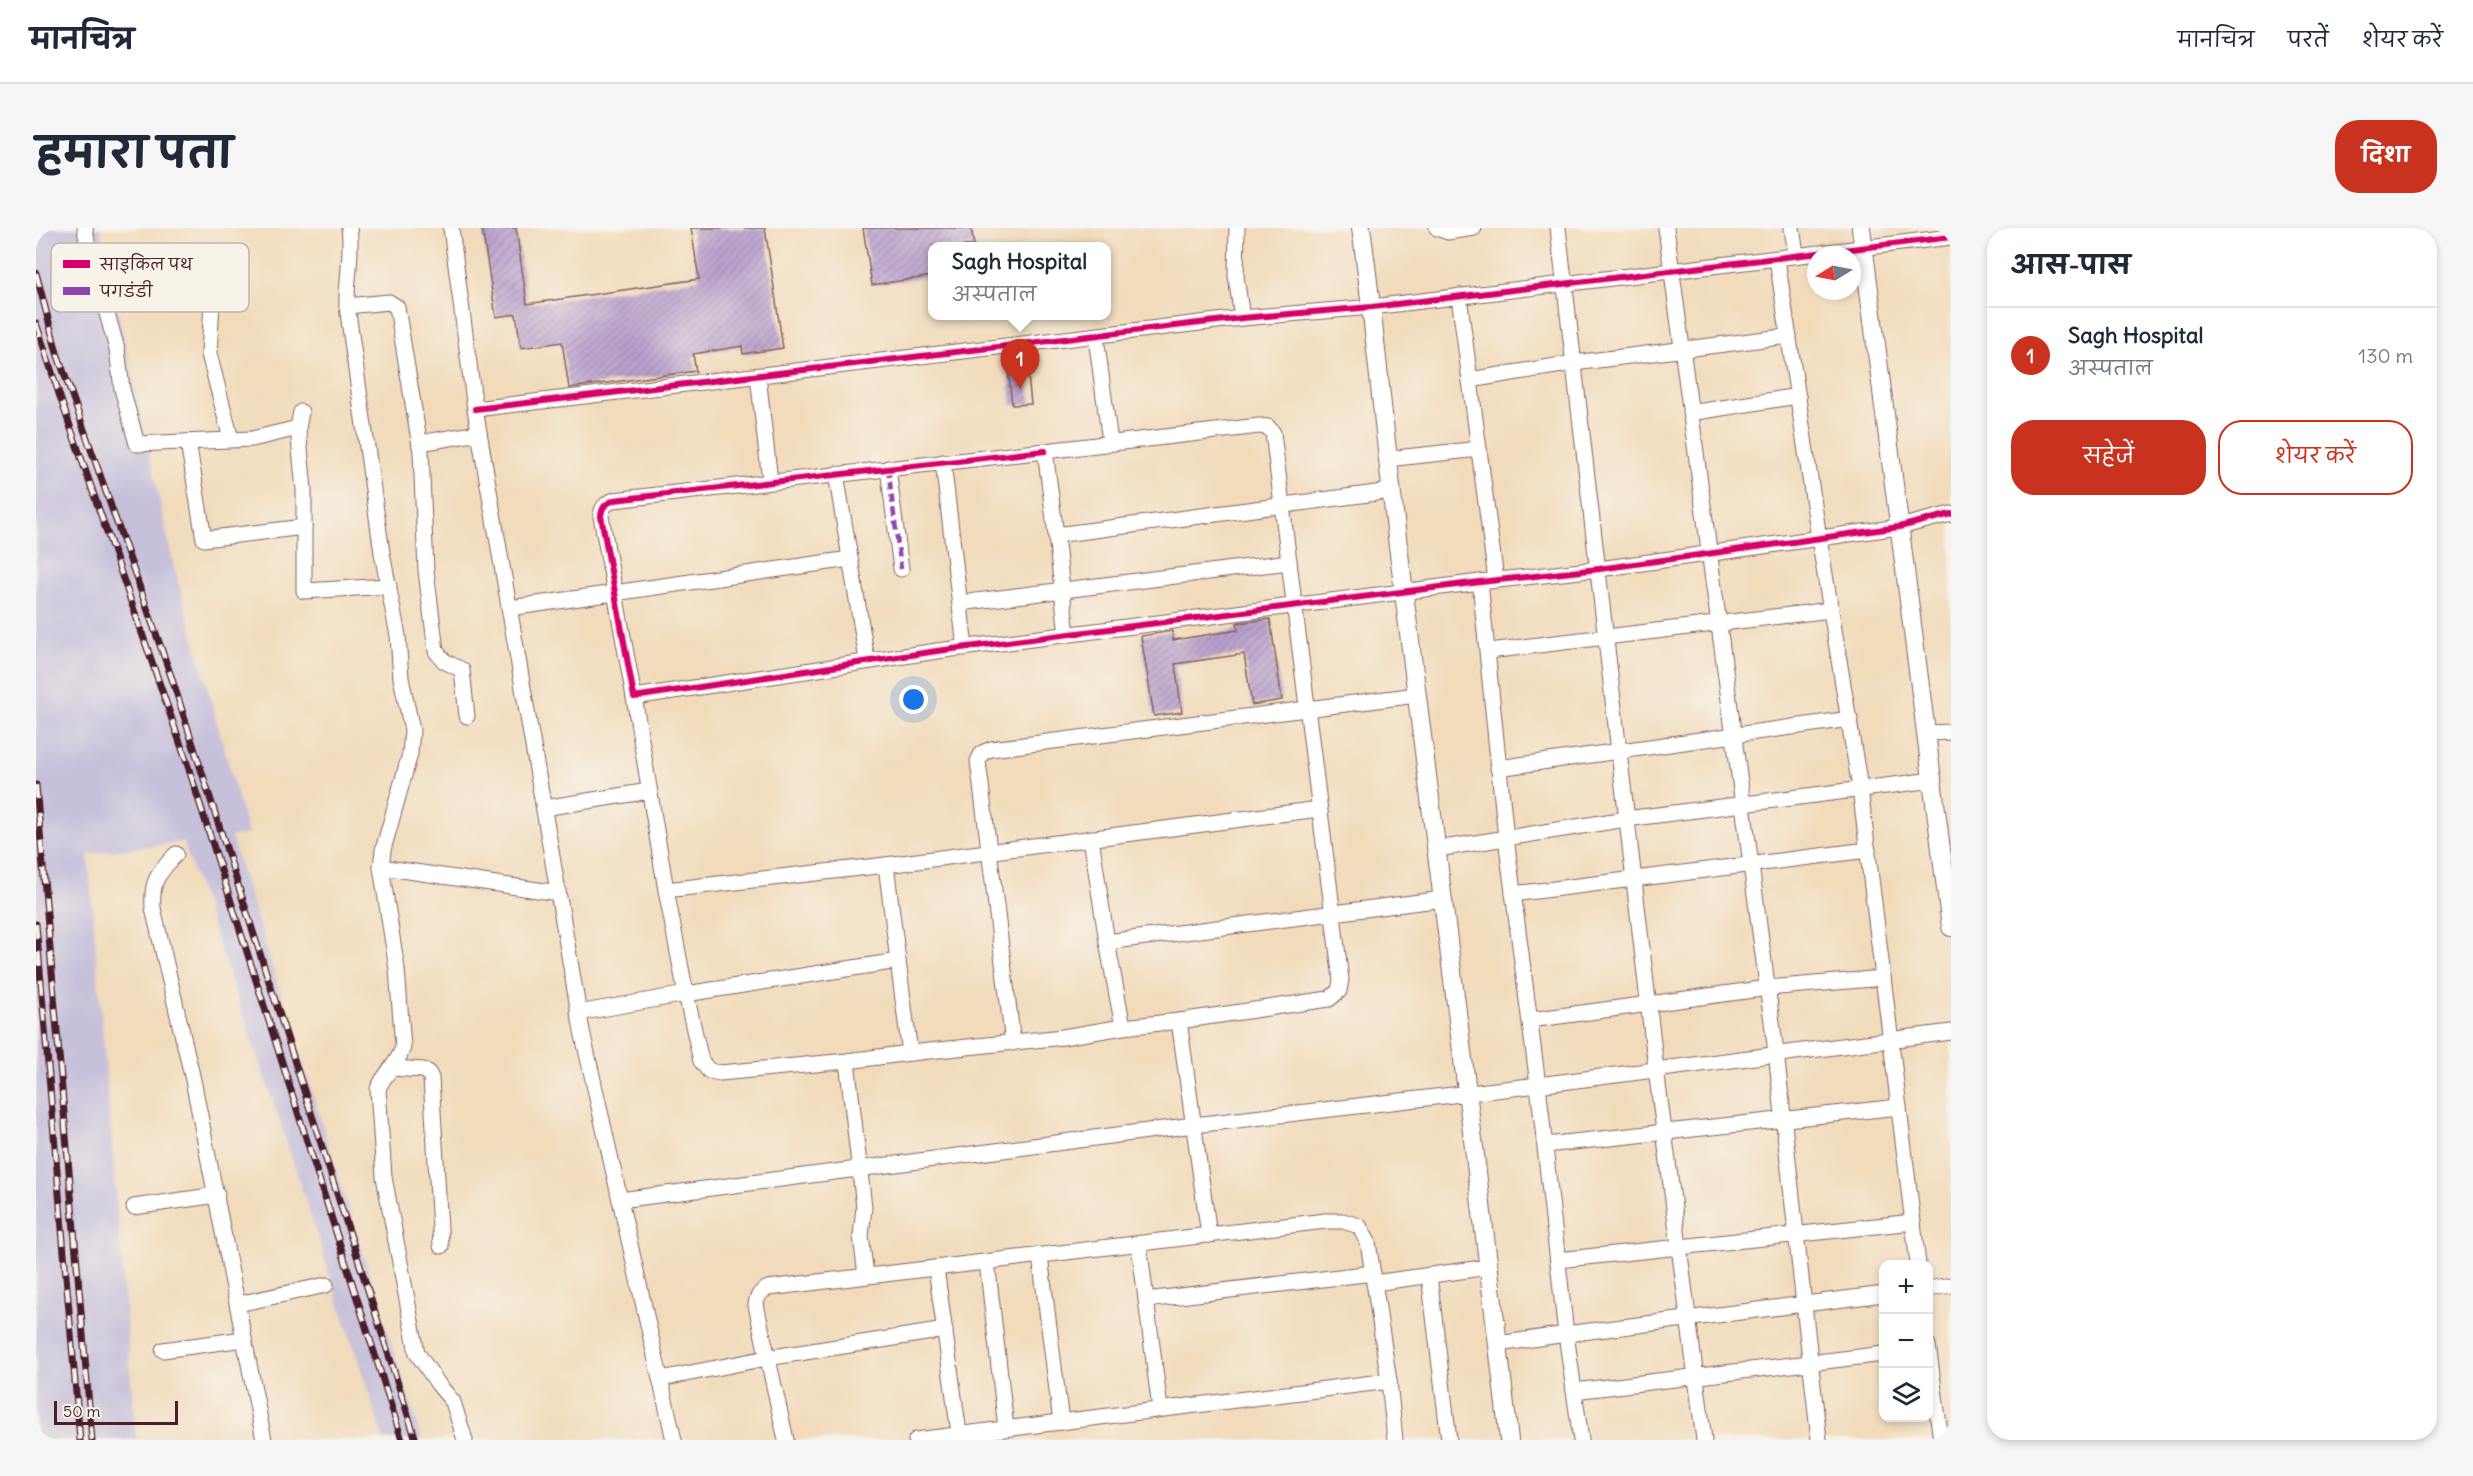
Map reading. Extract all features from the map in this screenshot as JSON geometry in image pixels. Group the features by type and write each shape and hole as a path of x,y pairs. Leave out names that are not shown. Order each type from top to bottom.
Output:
{"street":[{"path":"85,228 87,243"},
{"path":"349,228 347,306 380,543 398,636 401,678 410,715 412,743 383,850 381,867 397,969 403,1047 400,1059 382,1079 378,1089 384,1177 417,1353 453,1402 465,1440"},
{"path":"451,228 475,409 578,1013 674,1440"},
{"path":"1237,228 1236,276 1242,318"},
{"path":"1361,228 1372,307 1387,459 1468,1092 1509,1440"},
{"path":"1437,228 1448,232 1474,228"},
{"path":"1558,228 1656,1069 1704,1440"},
{"path":"1666,228 1768,988 1820,1440"},
{"path":"1792,228 1796,255"},
{"path":"1861,228 1951,927"},
{"path":"475,409 1242,318 1372,307 1778,259 1951,236 1950,228"},
{"path":"1778,259 1819,538 1860,788 1918,1260"},
{"path":"1460,296 1479,449 1488,581 1489,651 1498,768 1538,1085 1566,1334 1581,1440"},
{"path":"347,306 389,302 397,307 420,443 426,571 436,651 444,661 462,670 467,716"},
{"path":"107,312 117,349 122,389 137,444 252,439 298,428"},
{"path":"211,312 209,354 231,439"},
{"path":"1470,380 1574,363 1789,336"},
{"path":"1096,337 1110,442"},
{"path":"758,376 770,481"},
{"path":"1690,413 1798,396"},
{"path":"301,412 298,428 304,527 304,591 389,586"},
{"path":"1259,426 1268,428 1273,433 1341,980 1339,991 1329,999 1123,1027 1063,1038 720,1073 709,1071 701,1061 666,890 601,516 602,508 606,503 614,500 1045,451 1259,426"},
{"path":"420,443 479,432"},
{"path":"188,442 204,539 304,527"},
{"path":"1387,459 1479,449"},
{"path":"1045,451 1066,635"},
{"path":"943,462 965,648"},
{"path":"888,468 901,569"},
{"path":"836,474 867,660"},
{"path":"1056,535 1391,491"},
{"path":"634,697 867,660 1599,569 1899,527 1951,514"},
{"path":"510,608 850,559"},
{"path":"960,603 1289,562"},
{"path":"1489,651 1831,610"},
{"path":"1013,1043 978,761 982,753 991,749 1417,696"},
{"path":"1498,768 1850,719"},
{"path":"1926,733 1951,732"},
{"path":"1437,849 1626,819 1933,780"},
{"path":"544,808 649,791"},
{"path":"666,890 886,865 1319,809"},
{"path":"1091,838 1123,1027"},
{"path":"1513,894 1868,850"},
{"path":"176,854 155,877 152,891 153,908 191,1069 264,1440"},
{"path":"886,865 910,1053"},
{"path":"381,867 558,893"},
{"path":"1107,942 1443,899"},
{"path":"578,1013 898,961"},
{"path":"1530,1020 1768,988 1883,978"},
{"path":"1179,1021 1209,1235"},
{"path":"620,1200 1194,1125 1538,1085 1890,1038 1951,1032"},
{"path":"847,1061 864,1207 861,1236 866,1276"},
{"path":"392,1068 423,1070 428,1072 431,1078 441,1246"},
{"path":"1545,1145 1899,1107"},
{"path":"134,1207 217,1195"},
{"path":"786,1440 756,1305 761,1291 768,1288 1325,1221 1343,1221 1359,1226 1368,1242 1389,1381 1395,1440"},
{"path":"1558,1260 1913,1222"},
{"path":"1139,1244 1160,1409"},
{"path":"1040,1256 1061,1422"},
{"path":"987,1262 1006,1428"},
{"path":"1146,1300 1373,1278 1429,1275 1489,1267"},
{"path":"936,1268 959,1433"},
{"path":"1429,1275 1449,1440"},
{"path":"238,1304 326,1286"},
{"path":"1933,1288 1951,1286"},
{"path":"1498,1344 1879,1295"},
{"path":"660,1379 767,1358 945,1330"},
{"path":"162,1350 244,1339"},
{"path":"1574,1391 1879,1355"},
{"path":"1932,1368 1941,1440"},
{"path":"916,1440 1389,1381"}],"shaded area":[{"path":"36,228 100,228 103,243 51,243 51,312 118,312 174,567 248,834 231,837 422,1440 384,1440 279,1119 183,842 88,854 136,1440 36,1440"}],"building":[{"path":"482,228 516,228 527,304 699,279 691,228 765,228 783,348 743,354 742,346 693,354 696,371 569,388 562,342 521,348 516,314 496,317"},
{"path":"863,228 971,228 973,242 928,242 928,277 872,285"},
{"path":"1027,365 1031,404 1012,405 1008,367"},
{"path":"1270,619 1282,700 1252,705 1244,654 1175,664 1182,712 1154,716 1141,636 1172,631 1173,640 1238,630 1237,623"}],"railway":[{"path":"36,273 57,353 172,679 416,1440"},
{"path":"36,323 186,760 402,1440"},
{"path":"36,785 92,1440"},
{"path":"36,924 80,1440"}],"marked path":[{"path":"888,468 901,569"}],"cycle path":[{"path":"475,409 1242,318 1372,307 1951,237"},
{"path":"1045,451 614,500 608,503 603,508 601,516 634,697 937,651 1599,569 1899,527 1951,514"}],"place":[{"name":"Sagh Hospital","path":"1020,389"}]}
